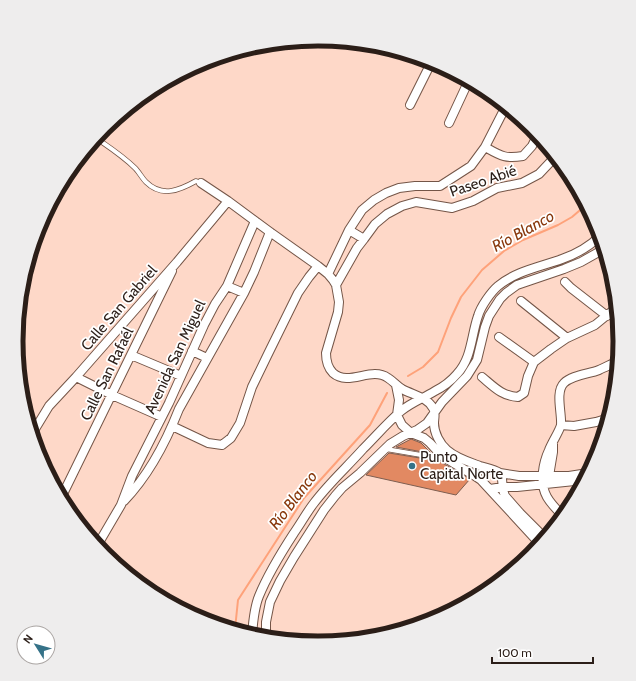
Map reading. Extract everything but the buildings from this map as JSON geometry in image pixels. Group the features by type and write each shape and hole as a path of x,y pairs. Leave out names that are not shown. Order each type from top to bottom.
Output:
{"street":[{"path":"410,106 429,67"},
{"path":"449,123 467,85"},
{"name":"Paseo Abié","path":"328,274 342,245 362,210 374,200 386,193 400,188 415,186 440,186 471,166 485,147 504,111"},
{"path":"485,147 501,156 513,158 523,156 535,140"},
{"name":"Paseo Abié","path":"336,285 357,248 375,224 387,214 402,206 416,202 452,208 473,201 497,188 522,183 539,174 552,161"},
{"path":"201,183 318,266 328,274 336,285 339,302 338,312 326,353 328,367 335,374 341,378 347,379 376,374 388,378 396,385 430,403 435,412 434,424 439,440 452,455 500,473 546,480 578,480"},
{"path":"415,186 416,202"},
{"name":"Calle San Gabriel","path":"36,427 49,406 76,378 228,201"},
{"name":"Avenida San Miguel","path":"101,540 120,505 132,476 169,403 204,325 227,286 256,221"},
{"path":"350,230 364,239"},
{"name":"Avenida San Miguel","path":"120,505 148,473 179,409 244,293 270,232"},
{"path":"252,628 259,597 269,576 283,551 314,503 327,487 397,415 409,405 436,391 457,374 466,361 478,314 486,300 498,286 513,276 561,260 576,253 595,241"},
{"path":"266,631 266,622 270,602 280,582 317,520 334,496 368,467 396,440 417,430 427,423 442,402 472,369 477,360 489,316 506,293 518,285 581,262 599,251"},
{"name":"Calle San Rafaél","path":"65,491 177,262"},
{"path":"172,426 208,443 222,445 231,438 240,423 252,387 298,293 318,266"},
{"path":"565,282 607,316"},
{"path":"227,286 244,293"},
{"path":"521,301 567,338"},
{"path":"482,377 506,395 518,397 524,393 528,376 534,362 551,348 567,338 595,325 611,312"},
{"path":"499,337 534,362"},
{"path":"192,351 207,358"},
{"path":"131,355 181,376"},
{"path":"558,511 546,496 546,480 553,452 553,441 561,425 561,388 569,379 598,371 612,364"},
{"path":"76,378 162,417"},
{"path":"396,385 399,400 397,415 402,425 410,433 424,438 442,456 481,480 536,539"},
{"path":"169,403 179,409"},
{"path":"561,425 574,426 602,420"},
{"path":"147,447 159,452"},
{"path":"481,480 484,472 489,468"},
{"path":"500,473 503,493 541,534"},
{"path":"490,489 516,487 581,474"},
{"path":"510,502 511,494 516,487 519,476"},
{"path":"269,576 280,582"}],"lane":[{"path":"100,141 137,169 145,182 154,189 167,192 175,191 196,181 201,183"},
{"path":"385,449 427,456"}],"waterway":[{"name":"Río Blanco","path":"408,376 423,367 438,352 461,297 482,270 504,251 523,240 558,225 572,217 582,208"},
{"name":"Río Blanco","path":"236,623 238,600 304,498 370,425 387,393"}],"place":[{"name":"Punto Capital Norte","path":"412,466"}]}
